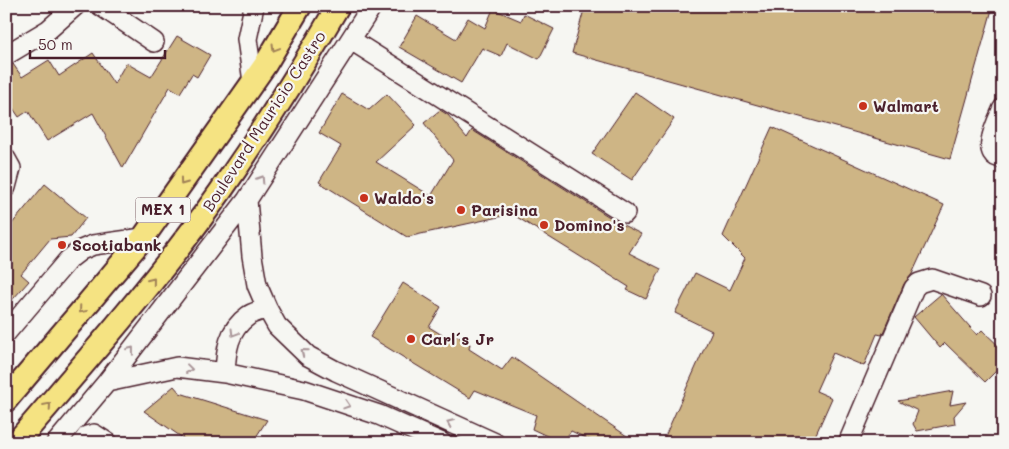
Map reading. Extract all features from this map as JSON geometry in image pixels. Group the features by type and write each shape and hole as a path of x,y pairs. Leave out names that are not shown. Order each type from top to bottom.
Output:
{"main road":[{"name":"Boulevard Mauricio Castro","path":"6,400 142,238 253,82 300,6"},
{"name":"Boulevard Mauricio Castro","path":"16,443 119,323 220,192 300,72 338,6"}],"street":[{"path":"6,55 48,30 76,6"},
{"path":"101,6 154,42"},
{"path":"253,82 247,39 254,6"},
{"path":"56,443 107,382 247,200 372,6"},
{"path":"351,40 624,213"},
{"path":"1003,108 990,145 992,152 998,158 1003,158"},
{"path":"6,159 11,168 6,187"},
{"path":"247,200 252,256 257,285 277,326 308,356 336,371 495,443"},
{"path":"6,333 68,260 81,250 93,245 142,238"},
{"path":"848,443 914,288 919,282 932,279 981,296"},
{"path":"225,373 226,350 234,330 248,316 267,308"},
{"path":"107,382 177,368 225,373 304,390 379,415 442,443"},
{"path":"82,443 87,436 94,434 108,443"}],"building":[{"name":"Walmart","path":"585,6 993,6 950,159 572,53"},
{"path":"493,9 521,21 524,14 554,29 539,59 507,43 501,56 482,48 461,83 399,47 417,16 456,39 468,18 485,28"},
{"path":"177,36 210,55 197,77 192,74 180,93 170,87 123,168 93,113 47,141 28,111 19,117 6,98 6,66 13,64 22,77 49,60 59,76 93,53 114,84 126,63 151,77"},
{"path":"635,92 674,119 632,180 592,154"},
{"path":"342,94 369,110 387,94 416,125 376,162 431,196 453,160 424,123 440,110 448,115 467,138 472,130 619,223 641,234 629,253 661,269 646,299 627,290 629,287 512,214 407,237 319,182 341,146 319,133"},
{"path":"772,127 944,205 912,274 904,284 882,335 877,334 864,366 833,353 816,391 832,398 812,443 662,443 712,331 675,313 695,273 730,290 745,258 723,236"},
{"path":"45,184 86,218 71,237 50,239 21,274 29,281 6,307 6,231"},
{"path":"403,283 441,307 429,327 452,341 456,335 470,344 469,349 502,370 512,357 637,443 597,443 571,431 562,443 532,429 536,415 475,390 470,398 370,337"},
{"path":"941,294 977,335 982,330 1003,350 1003,364 985,382 945,343 940,348 914,317"},
{"path":"174,386 180,393 267,420 252,443 190,443 144,411"},
{"path":"953,391 950,405 966,402 954,416 955,424 917,431 913,424 918,411 898,401"}],"place":[{"name":"Walmart","path":"863,106"},
{"name":"Waldo's","path":"364,198"},
{"name":"Parisina","path":"461,210"},
{"name":"Domino's","path":"544,225"},
{"name":"Scotiabank","path":"62,245"},
{"name":"Carl´s Jr","path":"411,339"}]}
